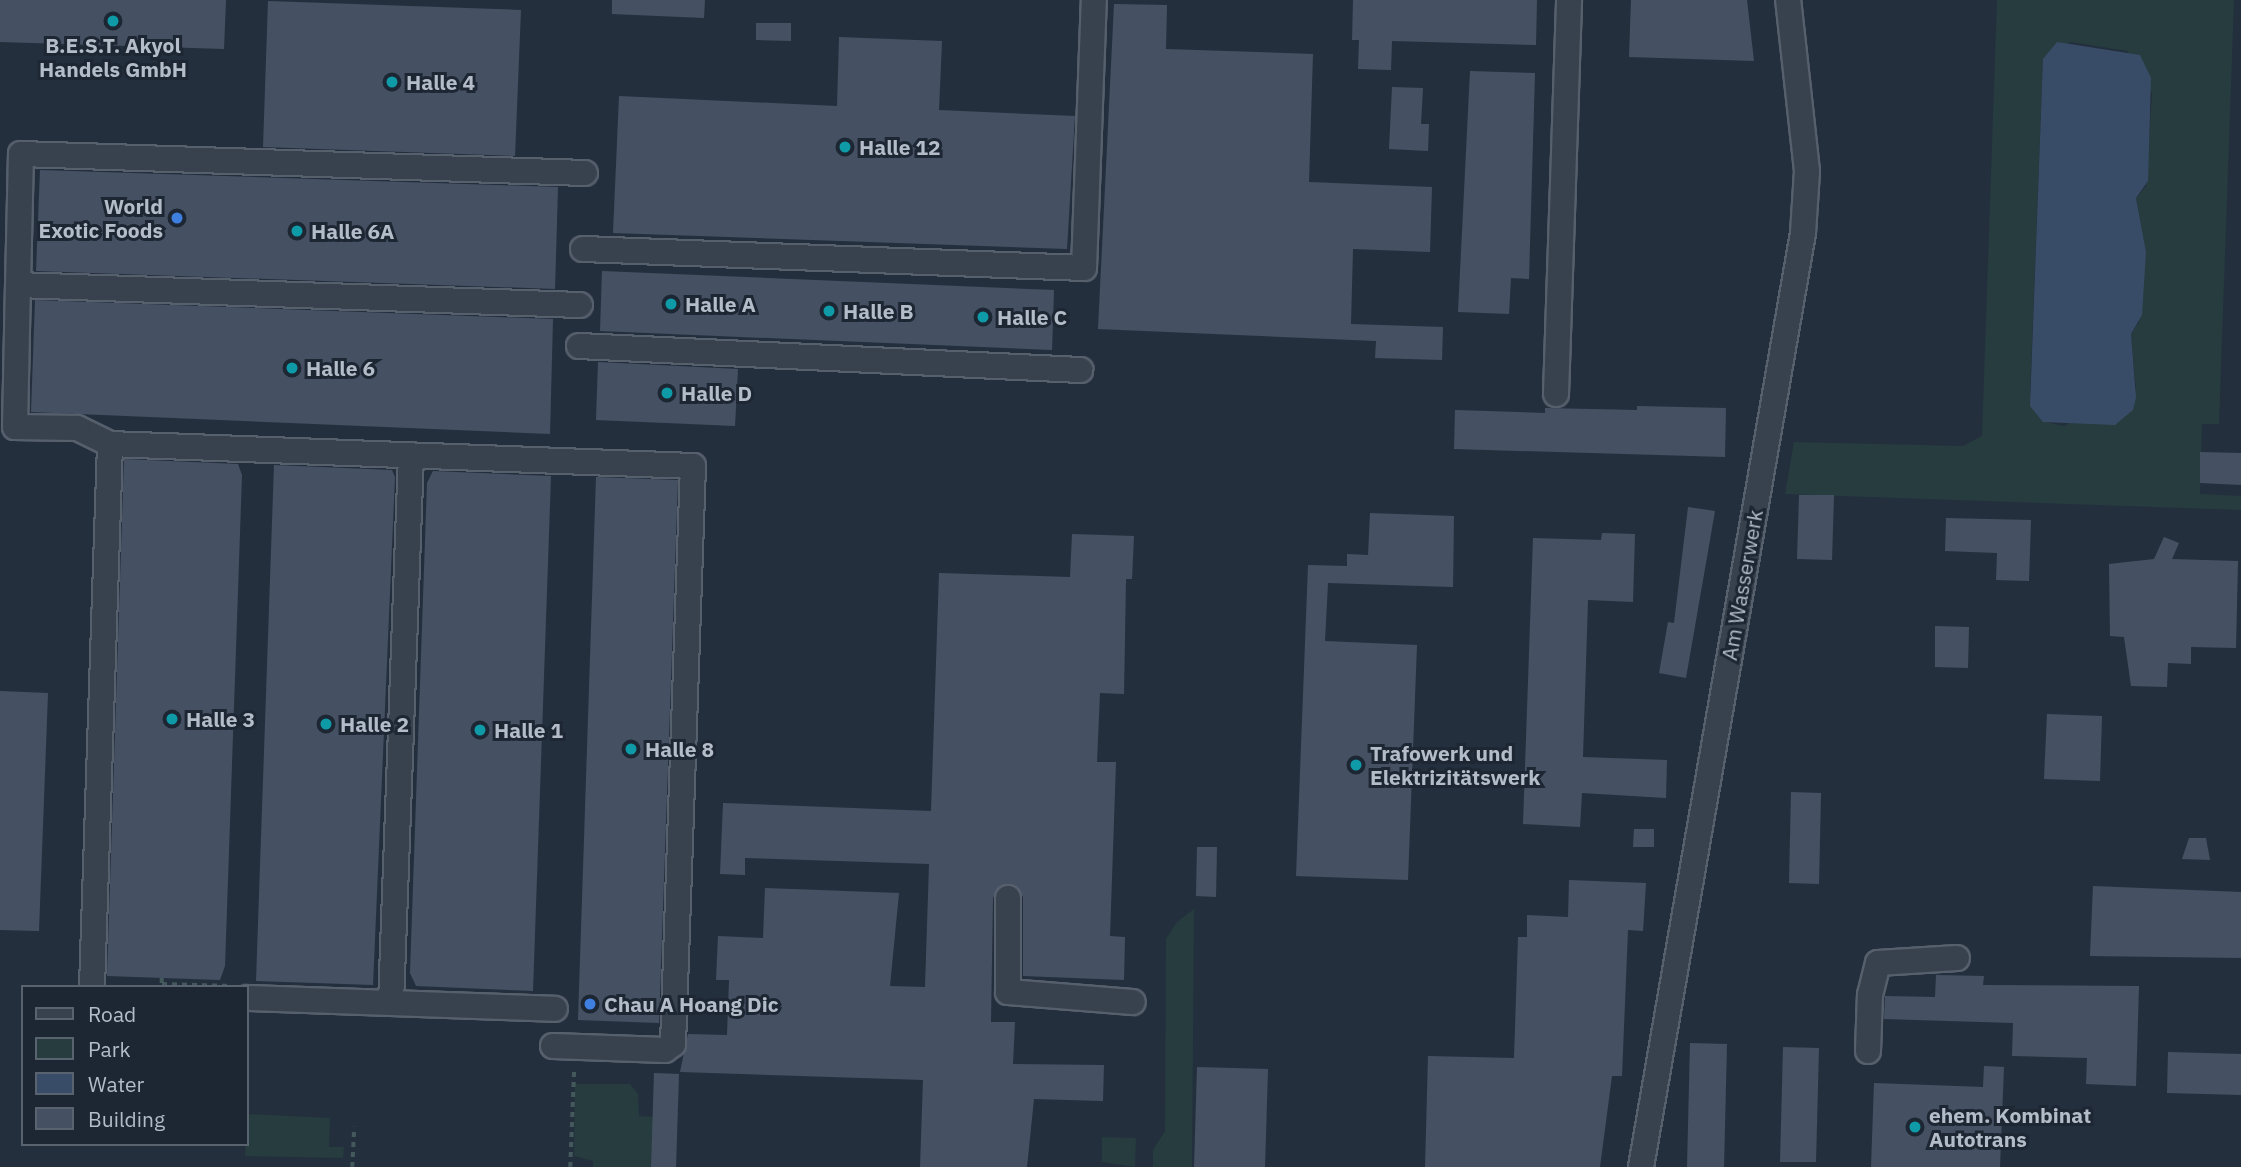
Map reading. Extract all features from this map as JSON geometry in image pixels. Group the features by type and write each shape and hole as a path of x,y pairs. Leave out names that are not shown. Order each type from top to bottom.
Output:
{"street":[{"path":"583,249 1084,268 1094,0"},
{"path":"1556,394 1569,0"},
{"name":"Am Wasserwerk","path":"1641,1167 1803,233 1807,171 1788,0"},
{"path":"564,1046 665,1050 673,1044 692,467 110,444 77,428 15,426 21,154 585,173"},
{"path":"18,285 580,305"},
{"path":"579,346 1080,370"},
{"path":"92,985 110,444"},
{"path":"391,1003 411,455"},
{"path":"1008,898 1008,992 1133,1002"},
{"path":"1868,1051 1870,995 1878,963 1957,958"},
{"path":"248,998 555,1009"}],"path":[{"path":"162,978 162,984 191,985 191,979"},
{"path":"177,978 177,984"},
{"path":"564,1046 570,1167"},
{"path":"352,1167 354,1127"}],"green space":[{"path":"1997,0 2234,0 2219,424 2202,424 2200,494 2241,496 2241,510 1785,494 1794,442 1963,446 1982,436","holes":["2071,42 2127,51 2152,94 2146,186 2136,198 2146,252 2139,322 2131,334 2136,389 2064,426 2046,422 2030,394 2043,59"]},
{"path":"1194,909 1192,1167 1153,1167 1153,1150 1165,1131 1166,939 1177,922"},
{"path":"575,1084 630,1084 638,1094 639,1116 654,1117 651,1167 593,1167 593,1161 574,1156"},
{"path":"248,1114 330,1118 329,1147 344,1147 343,1158 245,1156 245,1146 248,1146"},
{"path":"1102,1137 1136,1138 1135,1167 1102,1162"}],"water":[{"path":"2057,42 2140,55 2151,78 2148,181 2136,198 2146,252 2142,315 2131,334 2136,398 2133,410 2115,425 2043,422 2030,406 2043,59"}],"building":[{"name":"B.E.S.T. Akyol Handels GmbH","path":"0,0 226,0 224,49 0,42"},
{"path":"612,0 705,0 704,18 612,14"},
{"path":"1353,0 1537,0 1536,45 1392,41 1391,70 1358,69 1359,40 1352,40"},
{"path":"1631,0 1747,0 1754,61 1629,57"},
{"name":"Halle 4","path":"268,1 521,10 515,156 263,147"},
{"path":"1114,4 1167,5 1166,49 1313,54 1309,182 1432,187 1430,252 1353,249 1351,324 1443,327 1442,360 1375,358 1376,341 1098,329"},
{"path":"756,23 791,23 791,41 756,40"},
{"name":"Halle 12","path":"839,37 942,41 939,110 1075,116 1067,249 613,233 619,96 837,106"},
{"path":"1470,71 1535,73 1529,279 1511,278 1509,314 1458,312"},
{"path":"1392,87 1423,88 1421,124 1429,124 1428,151 1389,149"},
{"name":"Halle 6A","path":"40,170 558,187 555,289 36,271"},
{"path":"602,271 1054,290 1052,350 600,331"},
{"name":"Halle 6","path":"35,300 553,319 550,434 31,412"},
{"name":"Halle D","path":"598,362 738,369 735,426 596,420"},
{"path":"1637,406 1726,408 1725,457 1454,449 1455,410 1545,413 1545,408 1637,410"},
{"path":"2200,452 2241,453 2241,485 2200,483"},
{"name":"Halle 3","path":"124,459 238,464 242,475 225,966 220,980 107,976"},
{"name":"Halle 2","path":"274,465 392,470 395,477 373,985 256,981"},
{"name":"Halle 1","path":"433,471 551,476 533,991 416,986 410,973 427,483"},
{"name":"Halle 8","path":"596,477 678,480 659,1023 578,1020"},
{"path":"1799,495 1834,495 1832,560 1797,559"},
{"path":"1688,507 1715,511 1686,678 1659,673 1668,622 1674,623"},
{"name":"Trafowerk und Elektrizitätswerk","path":"1370,513 1454,516 1453,587 1328,583 1325,641 1417,645 1408,880 1296,876 1308,565 1347,566 1347,554 1368,555"},
{"path":"1946,518 2031,520 2029,581 1996,580 1997,553 1945,551"},
{"path":"1602,533 1635,534 1633,602 1588,600 1583,757 1667,760 1666,798 1582,793 1580,827 1523,824 1533,538 1601,540"},
{"path":"1072,534 1134,536 1132,579 1126,579 1124,694 1100,693 1097,762 1116,762 1110,936 1125,937 1124,980 1023,976 1023,897 1015,885 1001,885 993,898 991,1022 1015,1022 1013,1064 1104,1065 1103,1101 1034,1099 1027,1167 920,1167 923,1080 680,1072 688,1034 727,1035 729,980 716,980 718,936 763,938 765,888 899,893 890,986 925,987 929,864 745,858 745,875 720,874 723,803 931,811 939,573 1070,577"},
{"path":"2164,537 2179,543 2172,559 2238,561 2236,648 2191,647 2191,664 2168,663 2167,687 2131,686 2124,637 2110,636 2109,564 2154,559"},
{"path":"1935,626 1969,627 1968,668 1935,667"},
{"path":"0,691 48,693 39,931 0,930"},
{"path":"2047,714 2102,716 2100,781 2044,779"},
{"path":"1791,792 1821,793 1819,884 1789,883"},
{"path":"1634,829 1654,829 1654,847 1633,847"},
{"path":"2189,838 2206,838 2210,860 2182,859"},
{"path":"1197,847 1217,847 1216,897 1196,896"},
{"path":"1569,880 1646,883 1643,931 1628,930 1622,1076 1612,1076 1600,1167 1425,1167 1428,1056 1514,1058 1518,937 1527,937 1527,915 1568,917"},
{"path":"2093,886 2241,892 2241,958 2090,956"},
{"path":"1936,975 1984,976 1983,985 2139,986 2136,1086 2086,1084 2087,1058 2012,1056 2013,1023 1884,1019 1885,996 1935,997"},
{"path":"1690,1043 1727,1044 1724,1167 1687,1167"},
{"path":"1783,1047 1819,1048 1816,1162 1780,1162"},
{"path":"2168,1052 2241,1054 2241,1095 2167,1093"},
{"name":"ehem. Kombinat Autotrans","path":"1984,1066 2004,1067 2000,1167 1871,1167 1874,1083 1983,1087"},
{"path":"1197,1067 1268,1069 1265,1167 1194,1167"},
{"path":"654,1073 679,1074 676,1167 651,1167"}],"place":[{"name":"B.E.S.T. Akyol Handels GmbH","path":"113,21"},
{"name":"Halle 4","path":"392,82"},
{"name":"Halle 12","path":"845,147"},
{"name":"World Exotic Foods","path":"177,218"},
{"name":"Halle 6A","path":"297,231"},
{"name":"Halle A","path":"671,304"},
{"name":"Halle B","path":"829,311"},
{"name":"Halle C","path":"983,317"},
{"name":"Halle 6","path":"292,368"},
{"name":"Halle D","path":"667,393"},
{"name":"Halle 3","path":"172,719"},
{"name":"Halle 2","path":"326,724"},
{"name":"Halle 1","path":"480,730"},
{"name":"Halle 8","path":"631,749"},
{"name":"Trafowerk und Elektrizitätswerk","path":"1356,765"},
{"name":"Chau A Hoang Dic","path":"590,1004"},
{"name":"ehem. Kombinat Autotrans","path":"1915,1127"}]}
